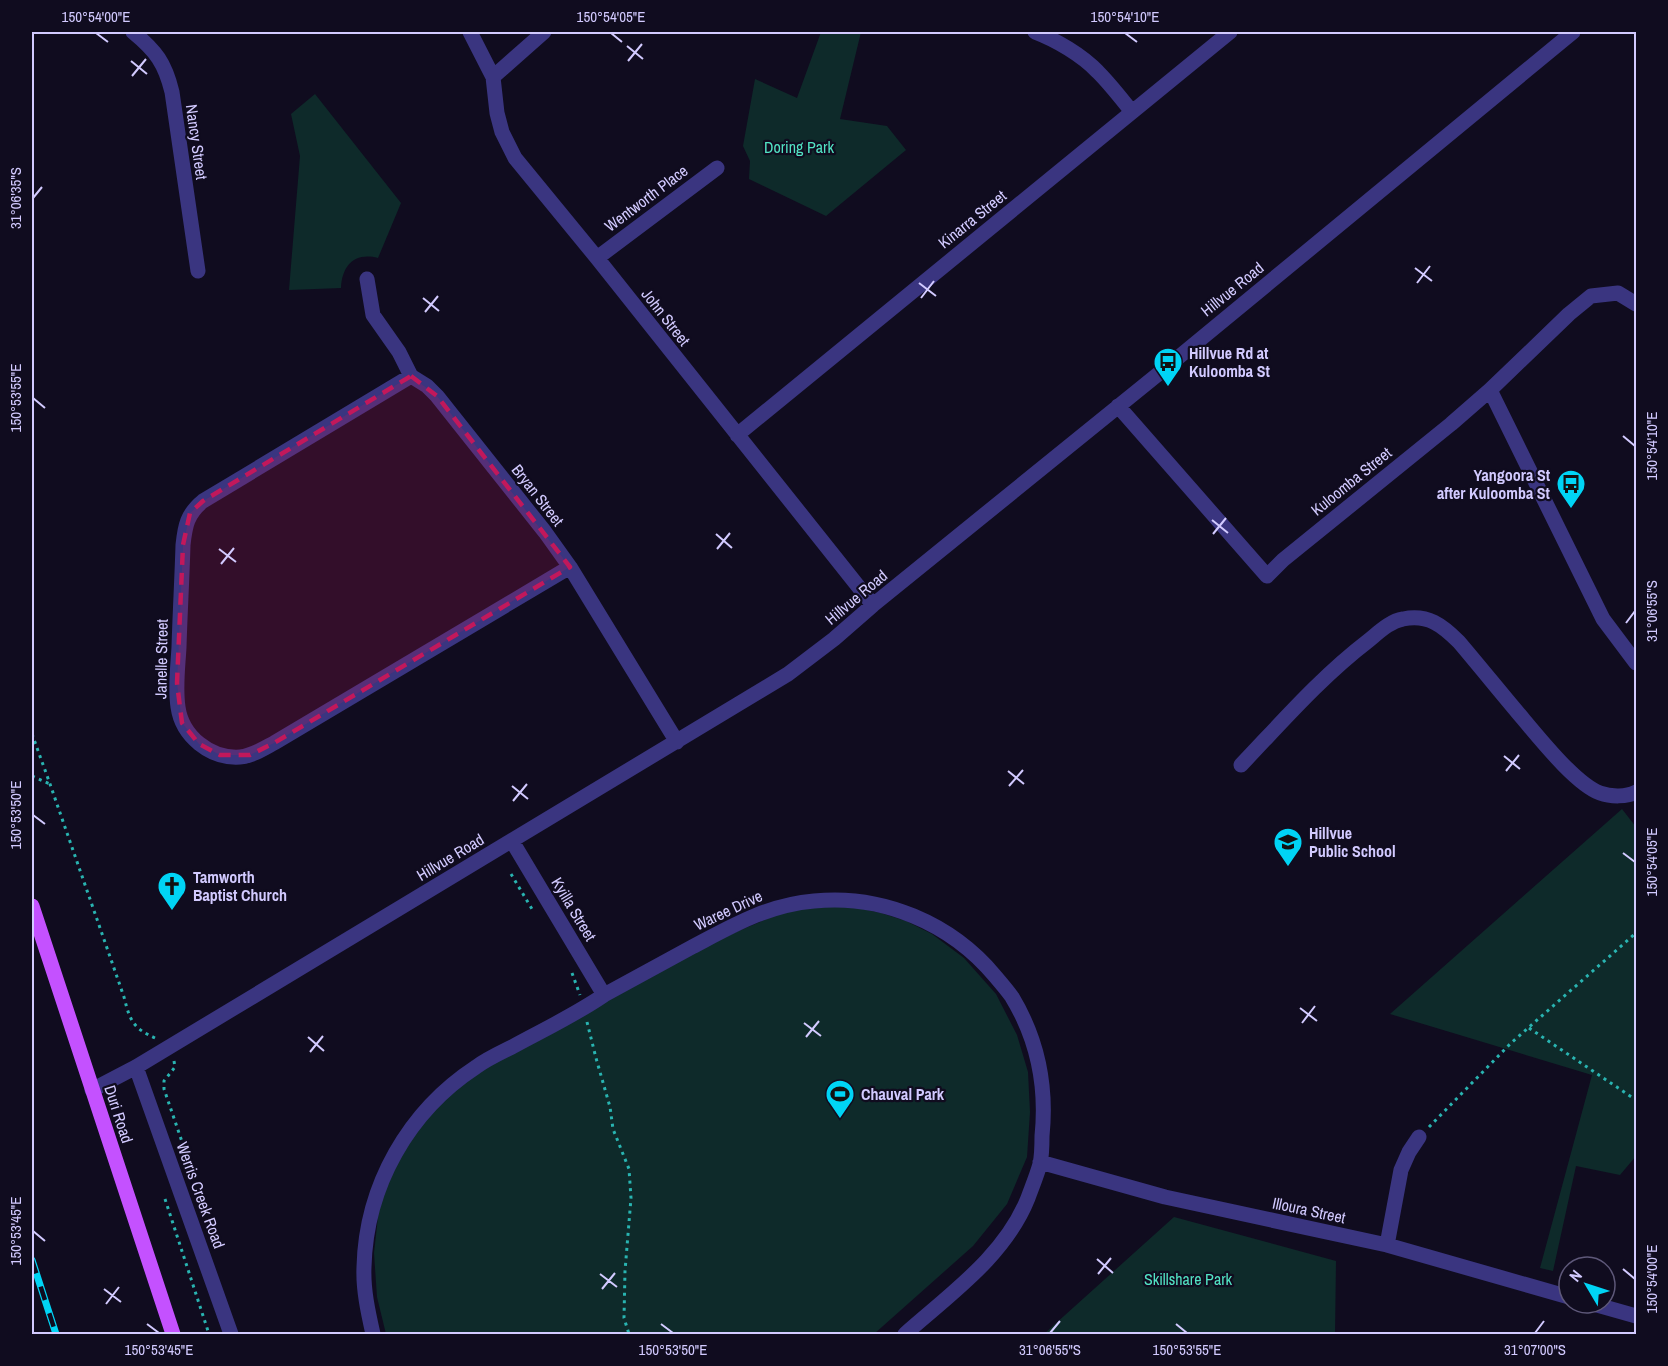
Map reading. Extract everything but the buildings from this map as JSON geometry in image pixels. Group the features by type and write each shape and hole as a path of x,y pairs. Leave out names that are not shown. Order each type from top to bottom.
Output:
{"main road":[{"name":"Duri Road","path":"32,906 173,1335"}],"street":[{"name":"Nancy Street","path":"133,32 145,41 161,60 168,75 198,271"},
{"name":"John Street","path":"470,32 493,77 502,132 515,158 873,605"},
{"path":"493,77 543,32"},
{"path":"1035,32 1076,54 1097,70 1132,112"},
{"name":"Kinarra Street","path":"737,435 1230,32"},
{"name":"Hillvue Road","path":"92,1090 168,1048 788,674 834,639 1573,32"},
{"name":"Wentworth Place","path":"597,258 717,168"},
{"name":"Bryan Street","path":"367,279 373,315 399,352 411,376 427,386 436,396 570,567 676,742"},
{"name":"Kuloomba Street","path":"1118,406 1267,576 1283,560 1490,390 1569,314 1591,296 1618,294 1636,304"},
{"name":"Janelle Street","path":"411,376 202,501 190,513 185,527 183,545 177,683 178,707 182,723 191,736 210,751 220,755 240,757 250,755 570,567"},
{"path":"1490,390 1603,619 1636,663"},
{"path":"1241,765 1318,684 1358,648 1393,623 1401,619 1416,618 1432,620 1445,628 1550,750 1577,777 1600,794 1616,796 1636,792"},
{"name":"Kyilla Street","path":"512,841 604,995"},
{"name":"Waree Drive","path":"372,1334 364,1268 366,1242 373,1208 384,1176 400,1145 421,1114 446,1089 477,1066 740,921 770,909 813,901 848,900 879,904 911,914 941,930 985,964 1011,996 1028,1028 1044,1092 1040,1162 1027,1200 1010,1233 989,1259 904,1335"},
{"name":"Werris Creek Road","path":"136,1067 231,1335"},
{"path":"1387,1245 1401,1170 1408,1152 1419,1137"},
{"name":"Illoura Street","path":"1040,1162 1165,1197 1387,1245 1557,1294"},
{"path":"1617,1311 1636,1316"}],"path":[{"path":"32,734 129,1017 136,1028 156,1038 168,1048 175,1067 164,1081 164,1089 192,1171 187,1176 170,1180 164,1188 166,1205 209,1335"},
{"path":"32,776 51,784"},
{"path":"511,874 535,914"},
{"path":"1419,1137 1511,1043 1636,933"},
{"path":"571,972 584,1008 610,1107 613,1129 629,1169 631,1198 624,1318 629,1335"},
{"path":"1529,1028 1636,1100"}],"highlighted area":[{"path":"411,376 437,396 570,567 274,743 250,755 220,755 199,744 182,723 177,683 183,545 190,513 203,501"}],"green space":[{"name":"Doring Park","path":"821,32 861,32 840,119 887,126 906,150 826,216 749,179 750,161 743,146 755,79 797,98"},
{"path":"315,94 401,203 378,258 362,257 351,262 344,273 341,288 289,290 300,156 291,114"},
{"path":"1622,809 1636,827 1636,1156 1620,1175 1576,1166 1553,1271 1540,1268 1592,1075 1390,1014"},
{"name":"Chauval Park","path":"840,904 906,921 932,934 964,958 996,994 1017,1035 1028,1072 1030,1112 1027,1157 1007,1204 973,1246 874,1334 386,1334 377,1297 374,1253 380,1199 403,1148 436,1103 480,1067 686,953 800,905"},
{"name":"Skillshare Park","path":"1174,1217 1336,1261 1335,1334 1044,1334"}],"railway":[{"path":"32,1260 56,1334"}],"place":[{"name":"Hillvue Rd at Kuloomba St","path":"1168,388"},
{"name":"Yangoora St after Kuloomba St","path":"1571,510"},
{"name":"Hillvue Public School","path":"1288,868"},
{"name":"Tamworth Baptist Church","path":"172,912"},
{"name":"Chauval Park","path":"840,1120"}]}
